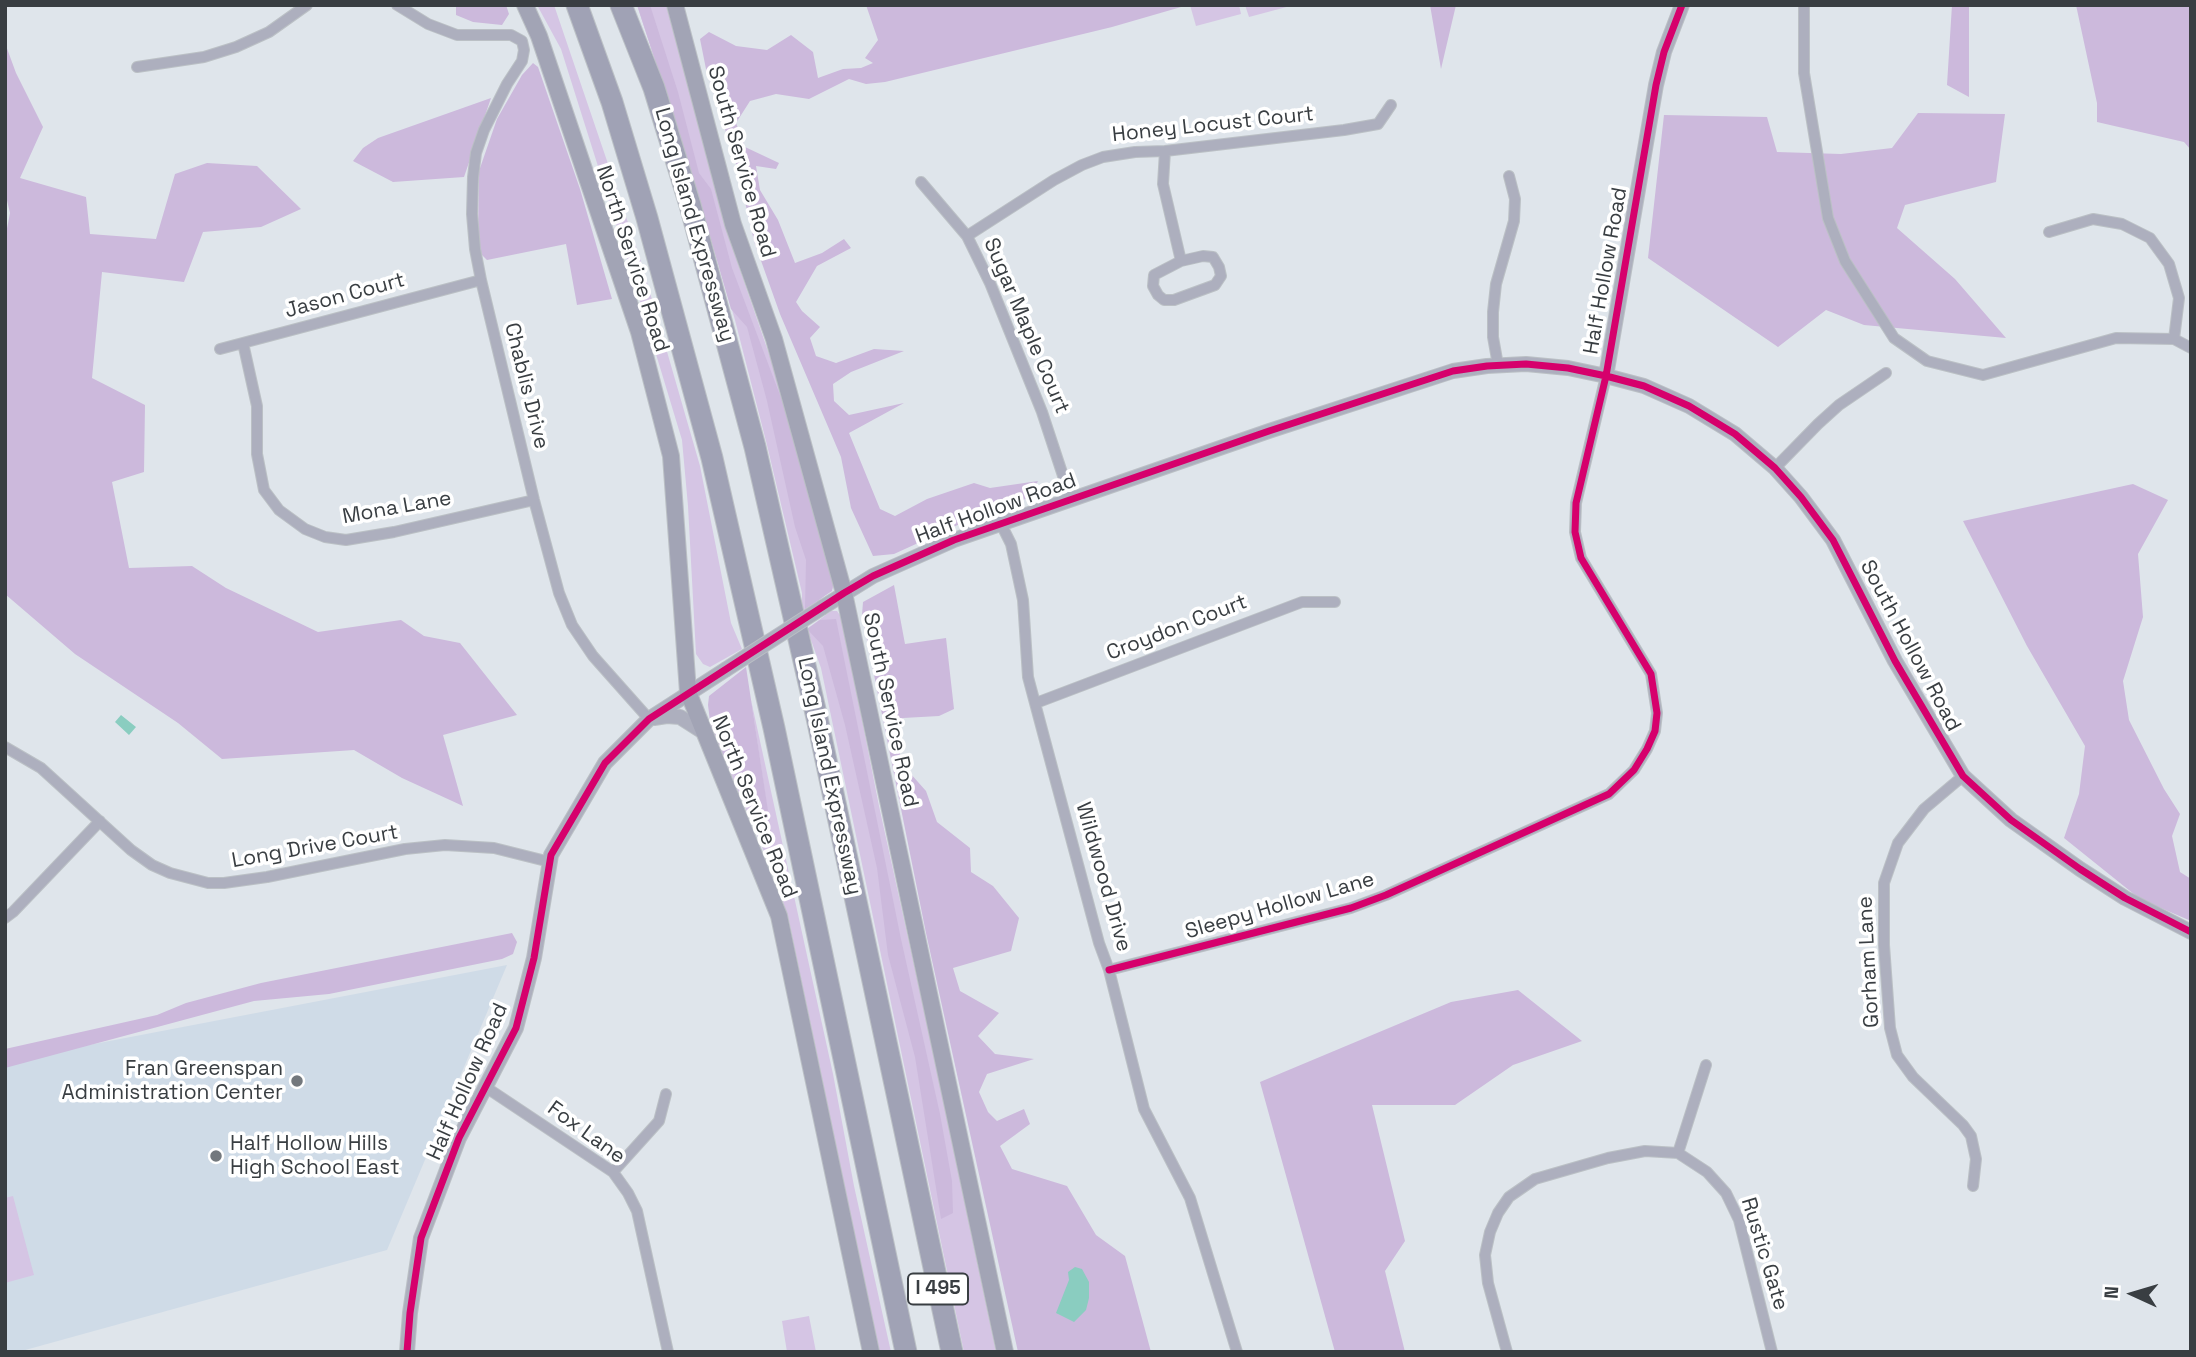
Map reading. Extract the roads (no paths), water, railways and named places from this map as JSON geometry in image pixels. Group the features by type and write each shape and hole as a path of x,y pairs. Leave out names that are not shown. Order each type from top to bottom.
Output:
{"highway":[{"name":"Long Island Expressway","path":"577,5 612,102 647,218 715,471 771,715 906,1352"},
{"name":"Long Island Expressway","path":"621,5 654,88 686,192 755,447 809,680 952,1352"}],"main road":[{"name":"North Service Road","path":"525,5 539,36 639,332 671,456 688,692 779,916 871,1352"},
{"name":"South Service Road","path":"676,5 733,225 774,339 844,593 1005,1352"}],"street":[{"path":"137,67 204,57 236,47 269,32 307,5"},
{"name":"Chablis Drive","path":"397,5 428,24 457,35 511,35 522,41 522,61 507,84 484,130 476,153 472,214 475,250 534,500 559,593 572,625 593,656 649,719"},
{"name":"Half Hollow Road","path":"407,1352 421,1238 459,1138 516,1028 534,958 551,855 605,763 649,719 688,692 873,576 954,540 1269,431 1453,371 1526,364 1568,368 1606,376 1656,85 1664,52 1682,5"},
{"path":"1804,5 1804,73 1828,218 1845,261 1894,338 1927,361 1983,374 2116,338 2174,339 2191,348"},
{"name":"Honey Locust Court","path":"967,236 1054,180 1103,157 1378,124 1391,105"},
{"path":"1165,151 1163,184 1181,261"},
{"path":"1498,365 1493,337 1493,312 1496,284 1514,221 1515,200 1509,176"},
{"name":"Sugar Maple Court","path":"920,181 967,236 990,284 1034,390 1071,500"},
{"path":"2049,232 2093,219 2122,224 2150,238 2169,264 2179,298 2174,339"},
{"path":"1203,256 1213,257 1221,276 1215,285 1174,300 1164,300 1153,286 1154,275 1181,261 1203,256"},
{"name":"Jason Court","path":"220,349 481,280"},
{"name":"Mona Lane","path":"243,343 257,406 257,454 264,490 279,510 305,529 325,537 346,540 394,532 534,500"},
{"path":"1775,468 1832,411 1886,373"},
{"name":"South Hollow Road","path":"1606,376 1644,386 1689,406 1735,434 1775,468 1833,540 1901,671 1963,776 2011,820 2080,869 2125,898 2191,932"},
{"name":"Sleepy Hollow Lane","path":"1109,970 1351,908 1386,895 1609,794 1634,770 1655,731 1657,713 1651,674 1581,558 1575,532 1576,503 1606,376"},
{"name":"Wildwood Drive","path":"1002,524 1011,544 1023,600 1028,677 1109,970 1144,1109 1190,1198 1237,1352"},
{"name":"Croydon Court","path":"1036,703 1281,609 1302,602 1335,602"},
{"path":"649,719 680,717 705,733"},
{"name":"Long Drive Court","path":"5,747 41,768 131,850 152,865 170,873 208,883 267,877 405,849 445,845 494,848 550,862"},
{"name":"Gorham Lane","path":"1963,776 1924,809 1898,843 1884,883 1884,934 1890,1028 1897,1055 1913,1077 1964,1125 1976,1159 1973,1186"},
{"path":"5,918 100,821"},
{"path":"1507,1352 1488,1283 1485,1255 1490,1232 1509,1197 1535,1179 1608,1158 1645,1151 1678,1153 1706,1065"},
{"name":"Fox Lane","path":"486,1088 613,1172 637,1211 668,1352"},
{"path":"613,1172 659,1122 666,1094"},
{"name":"Rustic Gate","path":"1678,1153 1707,1172 1726,1193 1739,1220 1772,1352"}],"place":[{"name":"Fran Greenspan Administration Center","path":"297,1081"},
{"name":"Half Hollow Hills High School East","path":"216,1156"}]}
